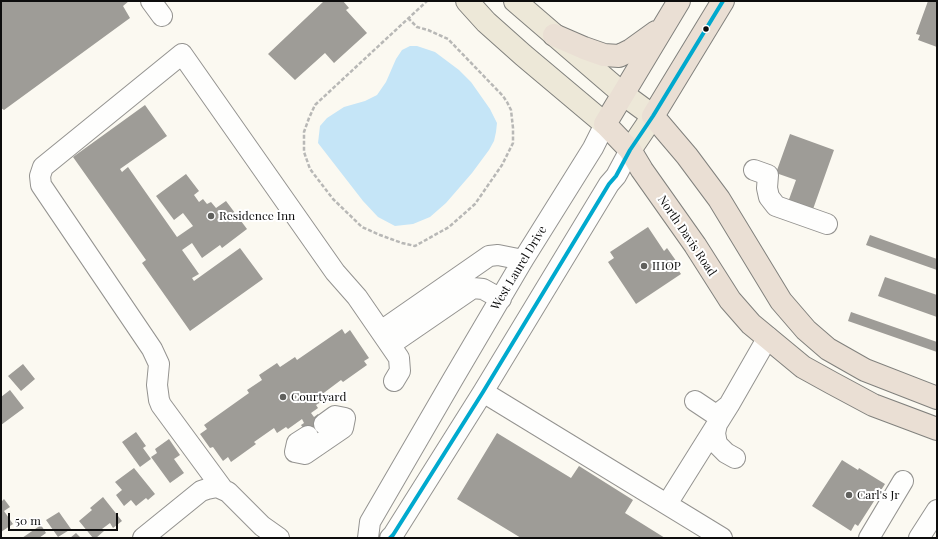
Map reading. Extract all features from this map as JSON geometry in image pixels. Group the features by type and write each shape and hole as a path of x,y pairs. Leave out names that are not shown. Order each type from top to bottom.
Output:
{"highway":[{"name":"West Laurel Drive","path":"605,124 679,1"},
{"path":"723,1 653,116 687,156 719,199 781,301 806,330 828,349 865,370 937,398"},
{"path":"554,35 604,55 619,56 631,50 665,25"},
{"name":"North Davis Road","path":"605,124 630,150 642,170 695,245 730,300 751,324 803,367 873,405 937,429"}],"main road":[{"name":"North Davis Road","path":"467,1 486,22 517,50 605,124"},
{"path":"515,1 623,94 653,116 630,150"}],"street":[{"path":"279,538 262,526 228,492 222,488 164,410 159,400 157,384 159,364 152,349 41,185 40,176 43,167 182,54 335,272 356,297 399,358 401,367 399,374 394,381"},
{"name":"West Laurel Drive","path":"368,538 370,522 523,260 593,148 605,124"},
{"path":"390,538 483,392 609,184 616,176 630,150"},
{"path":"754,170 768,175 768,193 776,206 827,224"},
{"path":"385,338 489,256 498,254 523,260"},
{"path":"385,338 473,288 483,289 501,299"},
{"path":"667,504 729,405 768,337"},
{"path":"483,392 722,538"},
{"path":"695,401 713,413 718,413 729,405"},
{"path":"308,436 297,443 296,452 305,454 344,428 345,418 335,416 324,424"},
{"path":"717,424 715,433 717,444 726,453 735,458"},
{"path":"869,538 903,481"},
{"path":"142,538 201,491 212,487 222,488"},
{"path":"919,538 937,510"}],"path":[{"path":"408,18 418,28 428,30 448,39 503,96 508,102 511,110 513,128 513,143 502,165 475,204 449,227 415,246 380,235 362,226 333,199 310,170 304,152 304,132 315,105 408,18 427,1"}],"water":[{"path":"410,46 417,46 435,52 459,70 471,82 490,109 497,123 494,141 489,150 472,173 446,203 430,217 413,224 395,226 378,217 363,201 318,143 320,126 327,118 344,107 365,101 377,95 386,82 396,59 402,50"}],"building":[{"path":"1,1 129,1 123,6 130,18 4,110 1,108"},
{"path":"324,1 343,1 349,8 346,10 367,33 334,63 325,53 295,80 268,54"},
{"path":"928,1 937,1 937,47 918,40 920,35 916,34"},
{"name":"Residence Inn","path":"145,105 167,136 120,169 122,172 128,167 177,237 193,226 183,213 174,220 156,196 186,174 199,191 194,195 199,202 203,199 207,204 211,202 216,208 226,201 247,229 222,248 220,245 202,258 192,243 182,250 199,274 192,278 194,281 240,248 263,279 190,331 142,263 146,260 73,157"},
{"path":"790,134 834,150 812,212 783,216 796,180 776,173"},
{"name":"IHOP","path":"648,227 664,251 667,248 679,265 676,267 681,274 636,304 608,262 614,258 610,252"},
{"path":"870,235 937,259 937,270 866,245"},
{"path":"885,277 937,295 937,317 878,296"},
{"path":"851,312 937,342 937,352 848,321"},
{"name":"Courtyard","path":"342,329 345,334 350,330 369,358 364,361 367,365 343,382 341,380 321,395 324,400 316,405 318,408 311,413 314,417 318,414 329,431 312,442 301,425 304,423 302,419 288,429 286,427 277,433 274,428 254,442 256,444 231,462 228,457 223,461 213,447 210,448 200,434 207,429 204,425 249,393 247,390 262,380 259,375 277,363 280,367 295,357 297,360"},
{"path":"23,364 35,379 21,391 8,376"},
{"path":"10,390 24,408 1,425 1,397"},
{"path":"136,432 146,446 143,448 151,459 140,467 122,442"},
{"path":"497,433 571,478 579,466 633,500 625,513 665,538 521,538 457,499"},
{"path":"169,439 180,455 174,459 184,473 170,483 151,457 157,453 155,449"},
{"name":"Carl's Jr","path":"842,460 858,470 859,468 885,484 858,526 855,524 851,531 812,506"},
{"path":"134,468 155,494 148,500 146,498 136,506 131,500 124,506 116,495 122,490 115,482"},
{"path":"103,497 122,521 113,528 110,523 102,529 104,531 96,538 93,538 79,521 92,510 90,508"},
{"path":"4,499 10,507 4,511 13,524 1,532 1,502"},
{"path":"59,512 71,529 58,537 46,520"},
{"path":"41,525 46,533 39,538 22,538"},
{"path":"76,533 81,538 70,538"}],"transit line":[{"path":"390,538 483,392 609,184 616,176 630,150 653,116 723,1"}],"place":[{"name":"Residence Inn","path":"211,216"},
{"name":"IHOP","path":"644,266"},
{"name":"Courtyard","path":"283,397"},
{"name":"Carl's Jr","path":"849,495"}]}
